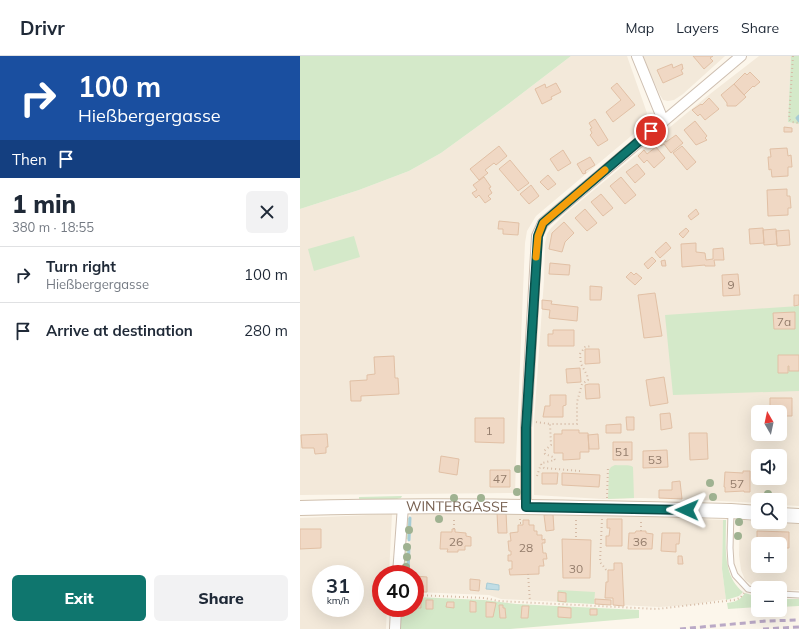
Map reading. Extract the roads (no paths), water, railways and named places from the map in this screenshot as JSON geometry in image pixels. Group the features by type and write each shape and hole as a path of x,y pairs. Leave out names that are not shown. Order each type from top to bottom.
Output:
{"street":[{"path":"638,56 663,120"},
{"path":"526,507 526,428 538,236 543,223 663,120 741,56"},
{"path":"399,565 403,506"},
{"name":"WINTERGASSE","path":"300,508 403,506 526,507 751,512"},
{"path":"787,515 799,516"},
{"path":"395,629 396,617"}],"lane":[{"path":"731,511 731,564 735,576 748,589 751,590"},
{"path":"787,594 799,595"}],"water":[{"path":"487,583 499,585 499,590 486,589"}],"waterway":[{"path":"799,116 797,118 799,121"},
{"path":"409,540 410,518"},
{"path":"408,565 409,546"}],"railway":[{"path":"680,629 766,621 799,620"},
{"path":"763,629 799,627"}]}
